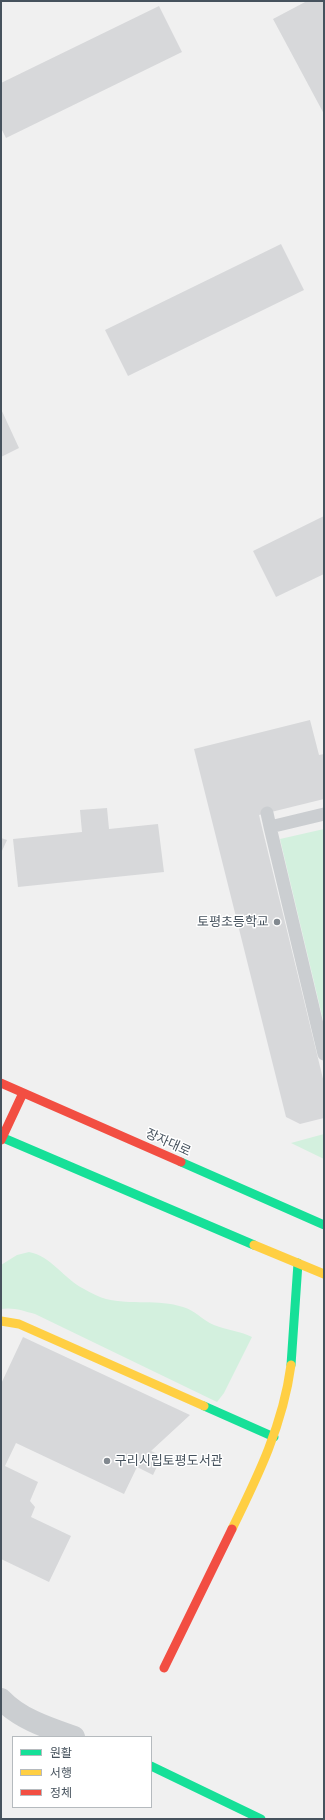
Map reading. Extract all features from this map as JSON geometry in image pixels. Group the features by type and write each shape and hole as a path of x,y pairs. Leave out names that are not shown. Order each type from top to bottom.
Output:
{"street":[{"name":"장자대로","path":"1,1083 324,1225"},
{"path":"23,1093 1,1139 324,1274"},
{"path":"164,1668 264,1464 274,1437 287,1393 292,1360 298,1263"},
{"path":"1,1320 19,1324 274,1437"},
{"path":"1,1699 9,1707 44,1727 71,1736"},
{"path":"152,1766 261,1819"}],"lane":[{"path":"267,813 324,1054"},
{"path":"270,827 324,814"}],"green space":[{"path":"324,829 324,1024 280,839"},
{"path":"324,1134 324,1159 291,1143"},
{"path":"29,1252 44,1258 77,1285 106,1299 125,1302 164,1303 187,1308 214,1325 252,1337 224,1393 217,1402 35,1314 14,1309 1,1309 1,1265 17,1255"}],"building":[{"path":"307,1 322,1 324,4 324,114 273,19"},
{"path":"159,6 182,52 6,138 1,128 1,83"},
{"path":"281,244 304,290 128,376 105,330"},
{"path":"1,409 19,448 1,457"},
{"path":"324,516 324,574 276,597 253,551"},
{"path":"310,720 319,755 324,754 324,799 259,815 324,1083 324,1118 300,1124 286,1117 194,749"},
{"path":"107,808 109,829 158,824 164,872 18,887 13,839 82,832 80,810"},
{"path":"1,838 7,840 1,853"},
{"name":"구리시립토평도서관","path":"23,1337 190,1415 151,1451 162,1456 153,1475 137,1467 124,1494 16,1443 5,1466 38,1482 30,1501 35,1507 31,1517 71,1536 49,1582 1,1559 1,1384"}],"traffic: fast":[{"path":"1,1137 254,1245"},
{"path":"181,1162 324,1225"},
{"path":"291,1365 298,1263"},
{"path":"204,1406 274,1437"},
{"path":"152,1766 261,1819"}],"traffic: slow":[{"path":"254,1245 324,1274"},
{"path":"1,1321 19,1324 204,1406"},
{"path":"232,1529 260,1470 276,1429 291,1365"}],"traffic: jam":[{"path":"1,1083 181,1162"},
{"path":"1,1140 23,1093"},
{"path":"164,1668 232,1529"}],"place":[{"name":"토평초등학교","path":"277,922"},
{"name":"구리시립토평도서관","path":"107,1461"}]}
